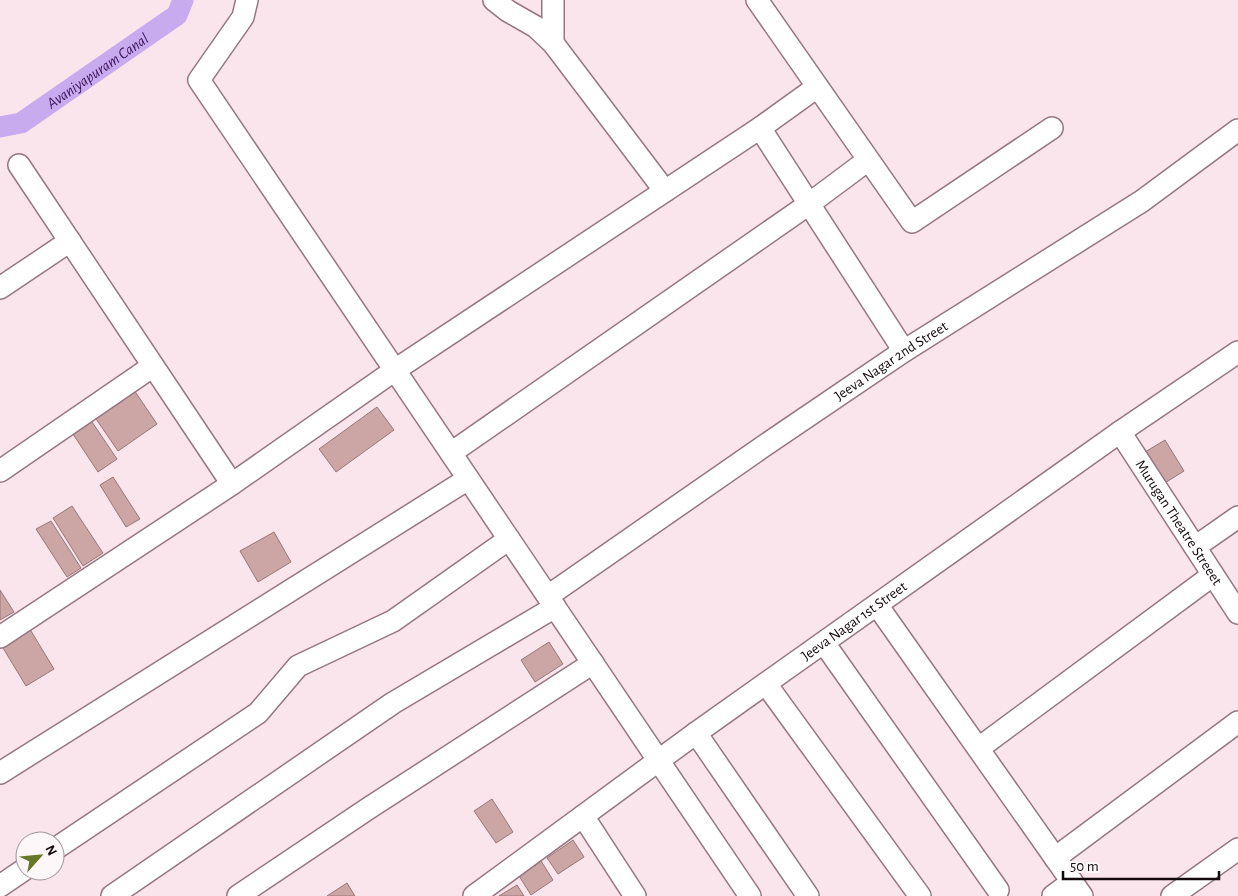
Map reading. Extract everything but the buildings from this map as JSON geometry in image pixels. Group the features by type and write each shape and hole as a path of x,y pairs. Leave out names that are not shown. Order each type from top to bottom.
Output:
{"street":[{"path":"247,0 243,17 199,80 750,896"},
{"path":"494,0 508,11 536,27 553,43 665,191"},
{"path":"553,0 553,43"},
{"path":"757,0 912,222 1052,128"},
{"path":"0,637 232,484 395,370 760,128 817,87"},
{"path":"760,128 904,350"},
{"name":"Jeeva Nagar 2nd Street","path":"112,896 393,703 551,601 904,350 1142,201 1238,130"},
{"path":"451,453 809,204 868,160"},
{"path":"19,165 232,484"},
{"path":"0,288 70,241"},
{"name":"Jeeva Nagar 1st Street","path":"478,895 696,733 1120,432 1238,352"},
{"path":"0,471 153,366"},
{"name":"Murugan Theatre Streeet","path":"1120,432 1237,609"},
{"path":"0,773 468,478"},
{"path":"1195,547 1238,517"},
{"path":"65,842 258,713 298,666 393,621 509,539"},
{"path":"979,748 1213,575"},
{"path":"878,605 1077,889 1052,896"},
{"path":"824,643 998,890"},
{"path":"238,896 369,808 593,663"},
{"path":"766,684 920,896"},
{"path":"1056,858 1238,722"},
{"path":"696,733 808,896"},
{"path":"583,816 635,896"},
{"path":"1172,896 1238,849"},
{"path":"0,886 15,876"}],"waterway":[{"name":"Avaniyapuram Canal","path":"0,127 21,123 177,15 183,0"}]}
